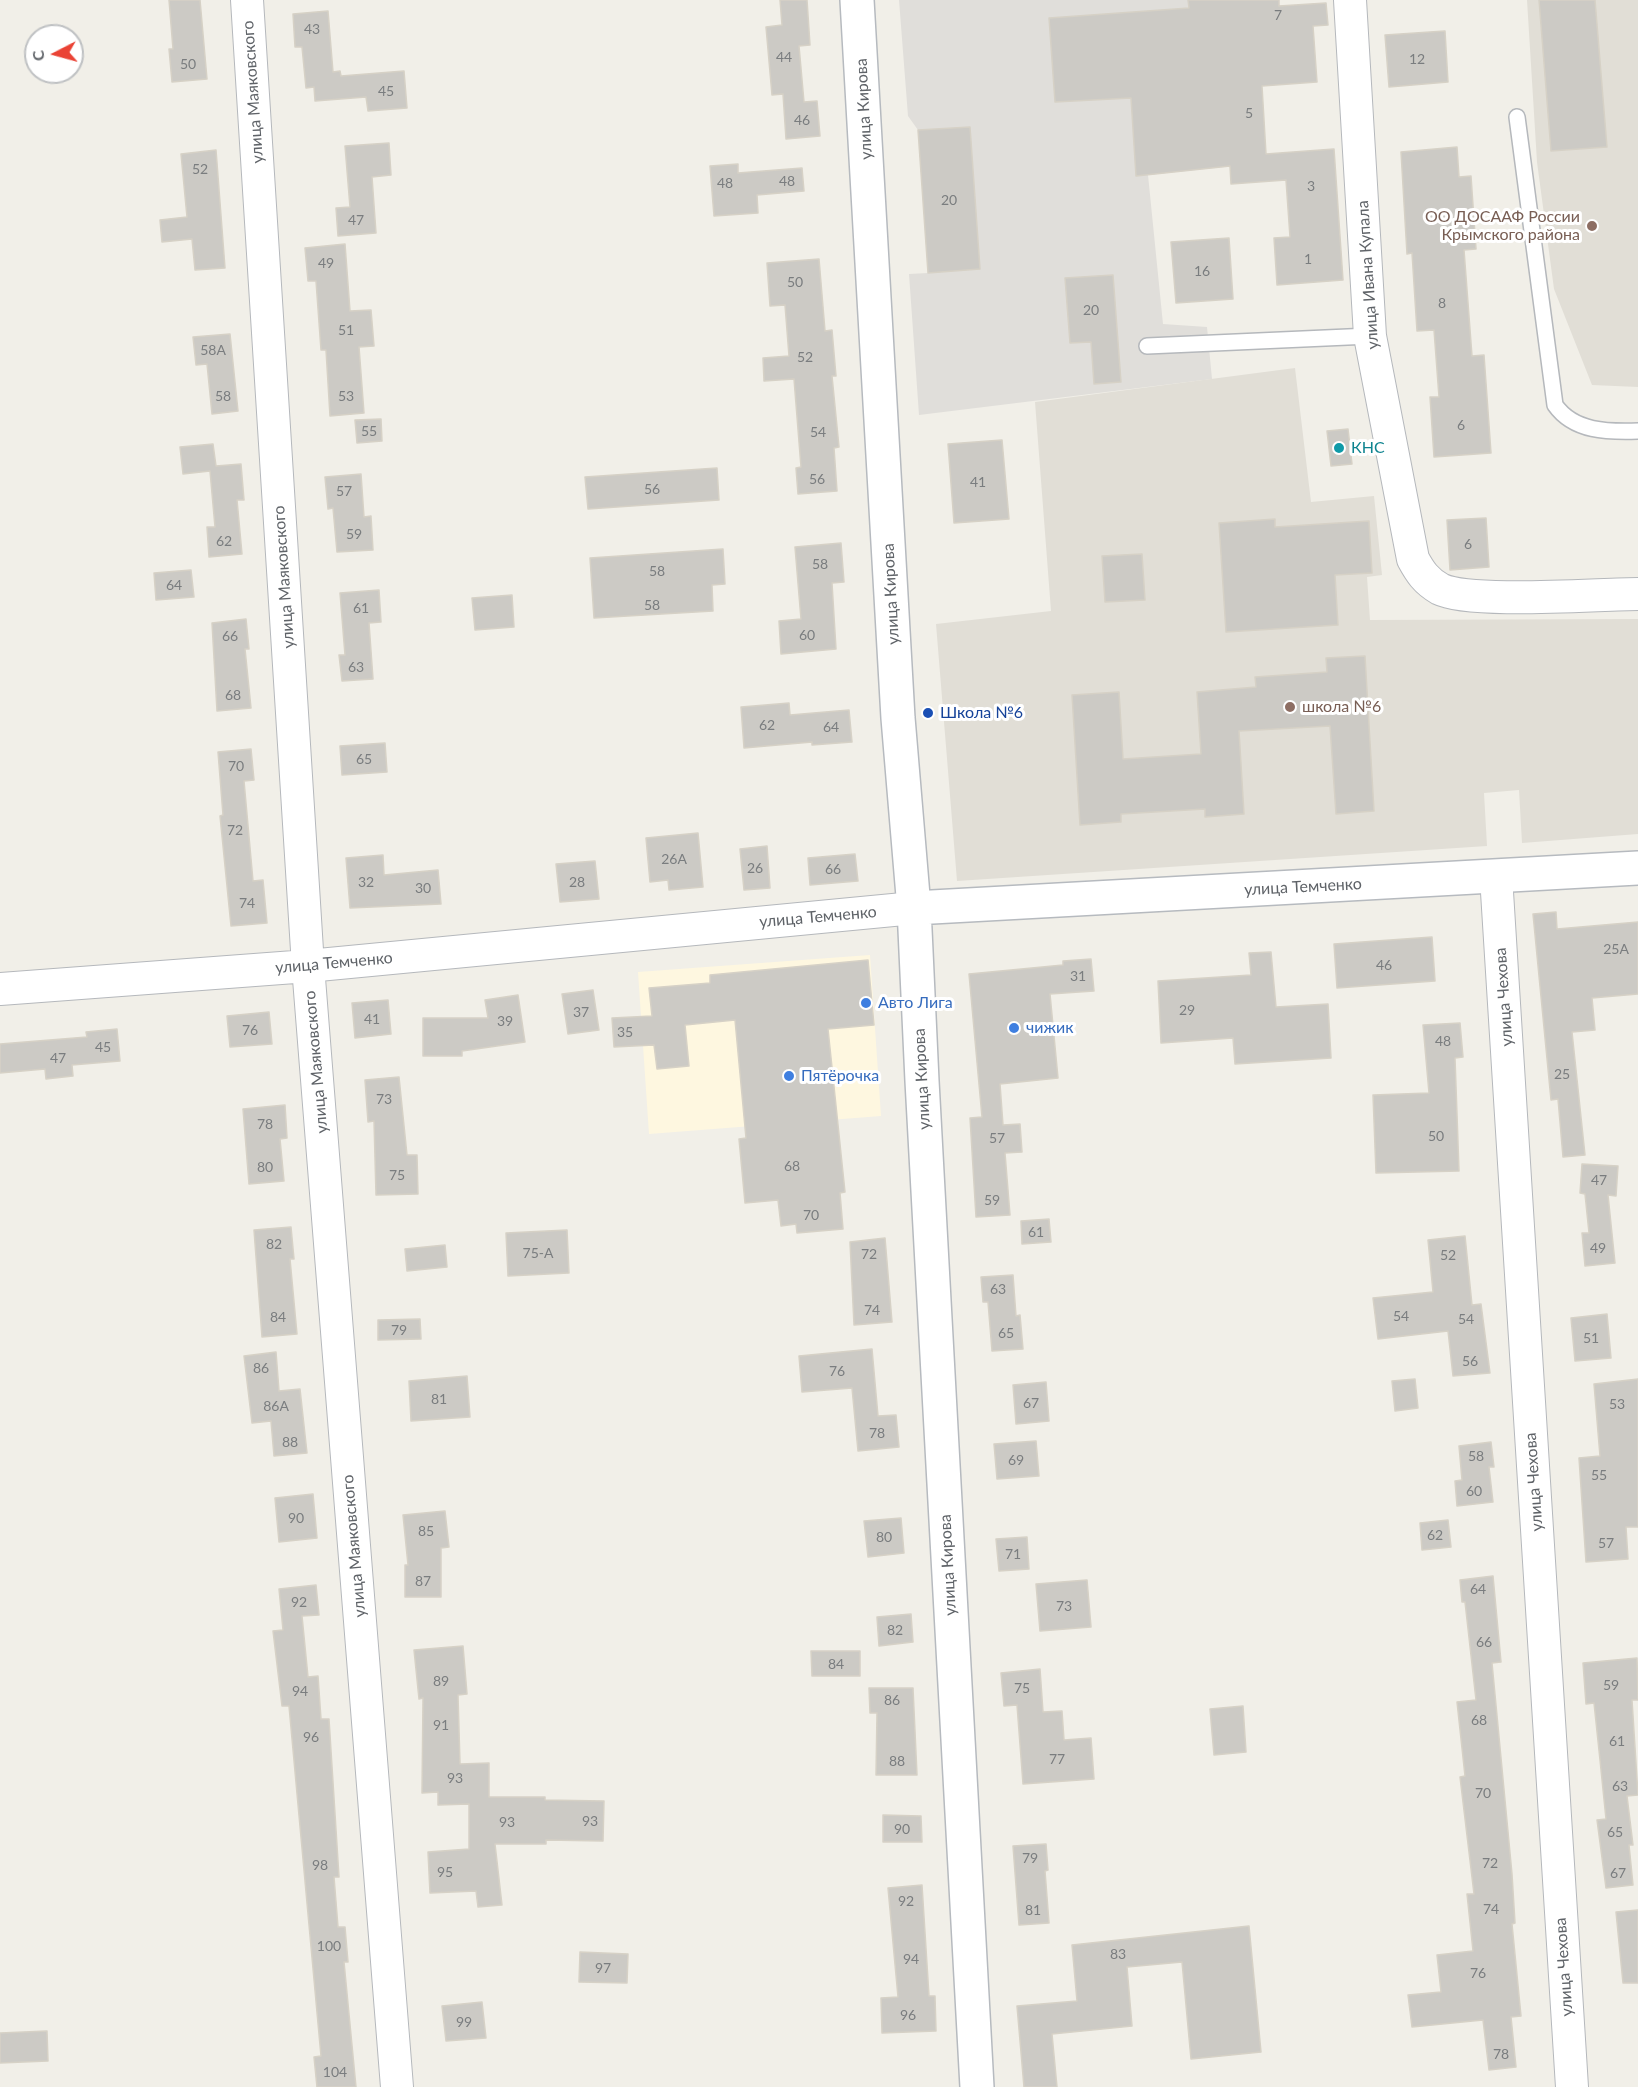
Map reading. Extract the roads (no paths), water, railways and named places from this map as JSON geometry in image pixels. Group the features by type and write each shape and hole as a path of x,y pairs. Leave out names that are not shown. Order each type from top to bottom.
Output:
{"main road":[{"name":"улица Кирова","path":"857,0 898,718 914,908 977,2087"},
{"name":"улица Темченко","path":"914,908 1638,868"}],"street":[{"name":"улица Маяковского","path":"247,0 308,966 397,2087"},
{"name":"улица Ивана Купала","path":"1350,0 1370,336 1413,559 1424,578 1442,590 1480,596 1638,594"},
{"name":"улица Чехова","path":"1496,876 1572,2087"},
{"name":"улица Темченко","path":"0,989 308,966 914,908"}],"lane":[{"path":"1517,117 1555,405 1563,417 1588,429 1609,432 1638,431"},
{"path":"1147,346 1370,336"}],"place":[{"name":"ОО ДОСААФ России Крымского района","path":"1592,226"},
{"name":"КНС","path":"1339,448"},
{"name":"школа №6","path":"1290,707"},
{"name":"Школа №6","path":"928,713"},
{"name":"Авто Лига","path":"866,1003"},
{"name":"чижик","path":"1014,1028"},
{"name":"Пятёрочка","path":"789,1076"}]}
